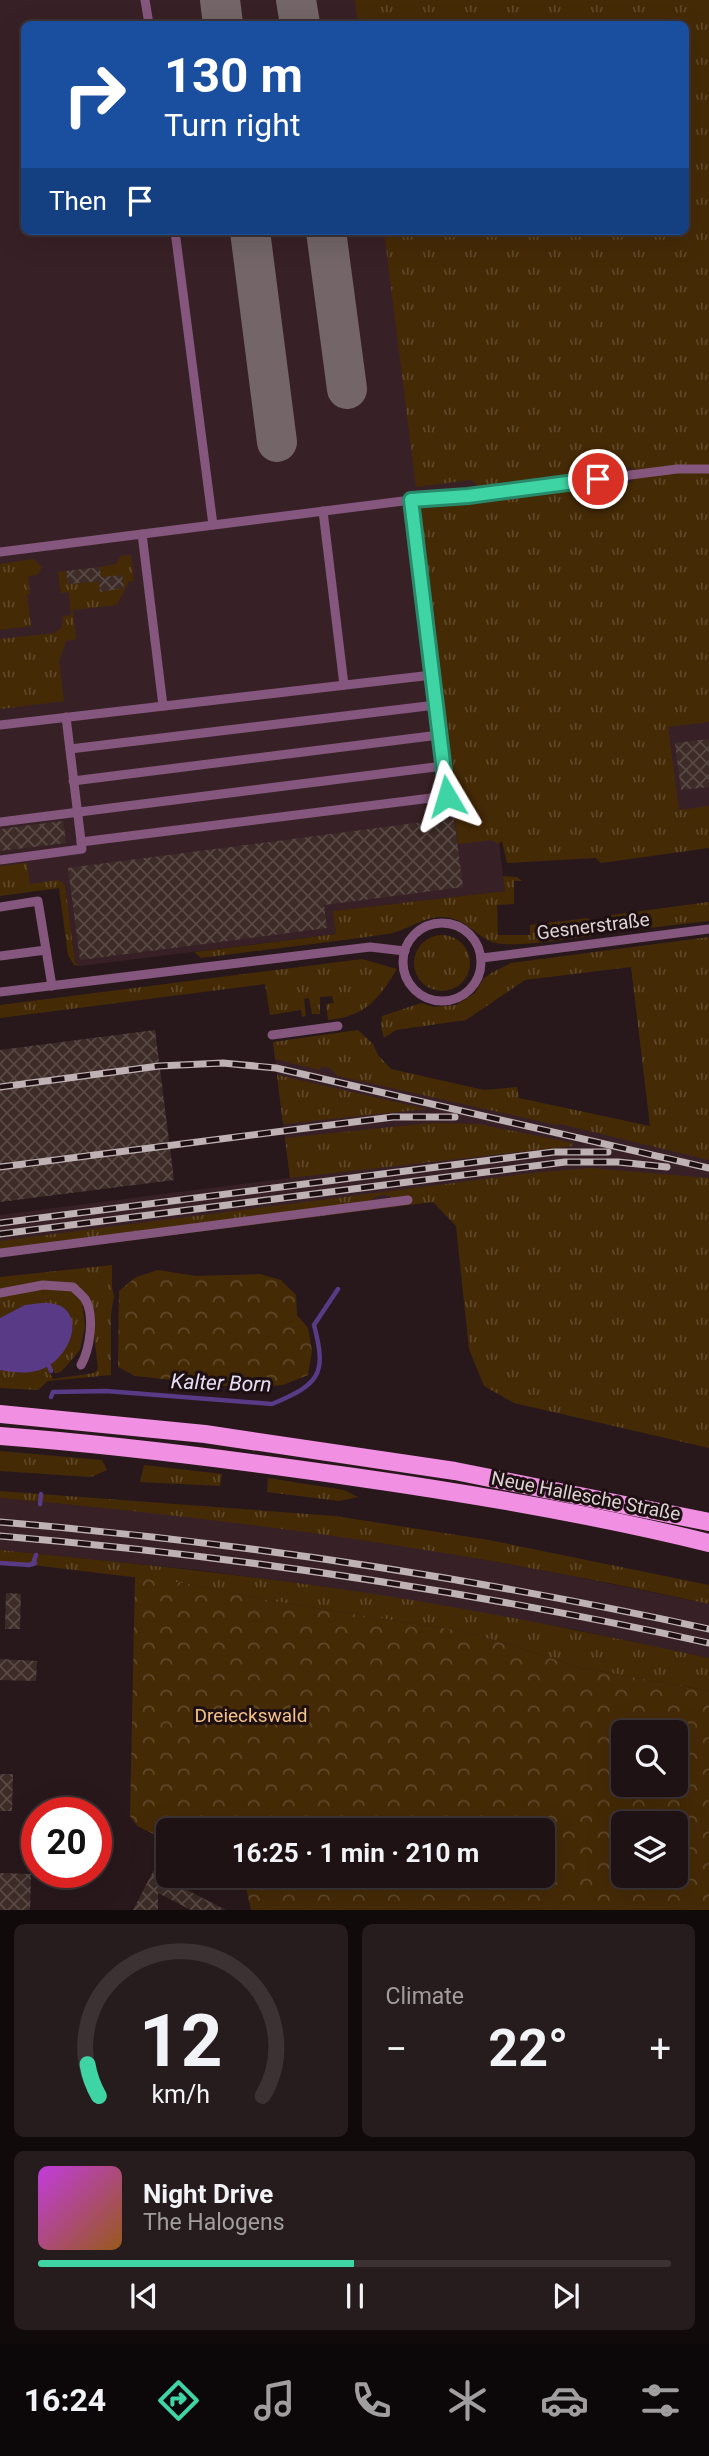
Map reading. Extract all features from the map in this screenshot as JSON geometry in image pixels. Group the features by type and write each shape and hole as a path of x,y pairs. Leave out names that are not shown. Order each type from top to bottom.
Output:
{"main road":[{"name":"Neue Hallesche Straße","path":"0,1414 205,1434 455,1471 709,1522"},
{"name":"Neue Hallesche Straße","path":"0,1436 202,1455 454,1492 551,1509 709,1543"}],"lane":[{"path":"145,0 148,21"},
{"path":"176,235 213,526"},
{"path":"0,552 411,500 468,496 677,469 709,469"},
{"path":"0,860 81,846 447,796 411,500"},
{"path":"323,511 344,685"},
{"path":"142,534 163,706"},
{"path":"0,724 432,675"},
{"path":"70,749 436,705"},
{"path":"66,717 81,846"},
{"path":"74,781 439,735"},
{"path":"0,822 443,766"},
{"path":"0,907 38,901 52,986"},
{"path":"443,923 453,925 470,935 482,958 479,977 470,990 455,1000 435,1001 417,993 408,982 403,965 407,944 419,930 443,923"},
{"name":"Gesnerstraße","path":"482,958 709,929"},
{"path":"0,992 370,947 405,951"},
{"path":"0,956 46,950"},
{"path":"272,1035 338,1026"},
{"path":"0,1252 408,1200"},
{"path":"0,1293 43,1285 73,1287 86,1300 90,1327 88,1352 81,1365"}],"shaded area":[{"path":"0,0 709,0 709,814 502,840 499,844 505,891 334,911 336,934 80,966 75,962 65,885 0,888"},
{"path":"273,1042 344,1065 709,1150 709,1194 588,1182 0,1257 0,1215 290,1178"},
{"path":"41,1303 61,1306 71,1317 72,1333 65,1349 54,1362 37,1371 0,1370 0,1318 25,1305"},
{"path":"0,1498 182,1515 322,1534 442,1552 709,1604 709,1658 577,1630 333,1588 198,1570 0,1550"}],"green space":[{"path":"355,0 709,0 709,722 668,727 679,810 709,806 709,848 601,863 596,858 507,863 502,841 499,844 491,840 458,844 419,509 633,482 632,467 478,486 471,480 416,487 384,235 689,235 689,21 358,21"},
{"path":"131,555 134,581 129,581 117,605 73,610 76,639 66,641 59,661 64,701 0,709 0,639 54,633 62,627 63,616 71,615 69,592 61,593 58,572 66,571 68,584 101,581 100,567 116,564 121,556"},
{"path":"33,559 42,567 37,575 28,576 30,594 27,595 31,626 0,630 0,564"},
{"path":"27,863 30,884 58,880 65,885 75,962 80,966 74,965 68,955 59,888 0,896 0,866"},
{"path":"503,876 517,877 522,881 514,881 514,904 497,905 498,935 530,935 530,925 588,918 594,923 591,936 524,944 499,943 484,938 457,920 436,917 394,932 364,937 201,958 194,952 336,934 333,911 505,891"},
{"path":"709,902 709,921 614,932 611,915"},
{"path":"436,935 448,935 458,939 466,947 470,963 466,979 458,987 448,991 436,991 426,987 418,979 414,969 414,957 418,947 426,939"},
{"path":"709,937 709,1160 560,1124 338,1076 331,1069 322,1066 319,1070 275,1059 273,1042 358,1030 373,1044 378,1055 391,1069 484,1090 517,1087 519,1098 650,1126 631,967 525,980 466,1020 396,1030 384,1038 382,1016 421,1003 434,1007 456,1005 475,993 483,979 511,963"},
{"path":"362,959 397,969 370,1005 341,1018 328,1020 326,1004 334,1003 332,996 320,997 320,1014 312,1014 309,998 304,999 306,1016 302,1017 301,1010 270,1015 265,984 0,1018 0,1005"},
{"path":"277,1075 426,1109 283,1124"},
{"path":"430,1123 478,1124 573,1143 573,1146 290,1178 285,1138"},
{"path":"590,1168 709,1178 709,1448 514,1403 484,1386 469,1349 456,1226 433,1202 0,1257 392,1198 381,1195 370,1201 0,1249 0,1241 532,1173"},
{"path":"112,1265 114,1296 111,1314 111,1375 48,1381 38,1390 0,1388 0,1297 44,1289 71,1291 82,1302 85,1326 80,1350 61,1372 49,1372 53,1379 94,1373 98,1369 90,1299 74,1283 0,1290 0,1277"},
{"path":"158,1270 196,1276 260,1274 281,1280 296,1295 297,1315 308,1328 312,1351 308,1375 283,1385 246,1388 135,1376 118,1367 119,1291 136,1277"},
{"path":"0,1451 102,1460 107,1470 91,1477 0,1471"},
{"path":"144,1465 222,1474 220,1486 140,1482"},
{"path":"268,1478 344,1490 358,1497 339,1501 267,1492"},
{"path":"0,1491 335,1516 489,1540 709,1585 709,1604 445,1553 178,1516 0,1498"},
{"path":"0,1550 291,1582 568,1629 709,1658 709,1691 582,1668 467,1632 272,1601 190,1584 0,1561"},
{"name":"Dreieckswald","path":"135,1576 467,1632 582,1668 709,1691 709,1910 251,1910 246,1888 555,1888 555,1818 156,1818 156,1835 137,1826 130,1816"}],"building":[{"path":"100,567 101,577 122,575 124,588 100,592 99,581 68,584 66,571"},
{"path":"709,739 709,787 681,790 675,743"},
{"path":"454,818 463,887 324,905 327,928 80,960 68,868"},
{"path":"63,821 66,843 0,851 0,829"},
{"path":"155,1030 174,1180 0,1202 0,1050"},
{"path":"6,1593 21,1594 20,1629 5,1629"},
{"path":"0,1659 37,1661 36,1681 0,1680"},
{"path":"0,1774 13,1774 12,1811 0,1811"},
{"path":"156,1866 156,1888 183,1888 226,1910 191,1910 158,1893 158,1910 133,1910"},
{"path":"0,1873 21,1874 21,1888 31,1888 30,1910 0,1910"}],"waterway":[{"name":"Kalter Born","path":"51,1397 53,1392 106,1391 272,1404 301,1390 316,1375 320,1355 314,1325 338,1289"},
{"name":"Kalter Born","path":"49,1366 51,1371"},
{"name":"Kalter Born","path":"40,1504 41,1494"},
{"name":"Kalter Born","path":"33,1564 36,1555"},
{"path":"0,1563 35,1563"}],"taxiway":[{"path":"220,0 223,21"},
{"path":"296,0 300,21"},
{"path":"251,235 277,442"},
{"path":"327,235 347,389"}],"railway":[{"path":"0,1087 159,1066 223,1063 276,1068 709,1168"},
{"path":"0,1167 393,1117 455,1117"},
{"path":"0,1223 554,1152 608,1152"},
{"path":"0,1234 565,1162 618,1162 667,1167"},
{"path":"0,1522 179,1540 356,1564 533,1594 709,1629"},
{"path":"0,1536 179,1554 356,1578 533,1608 709,1643"}],"route":[{"path":"447,796 411,500 468,496 598,479"}]}
